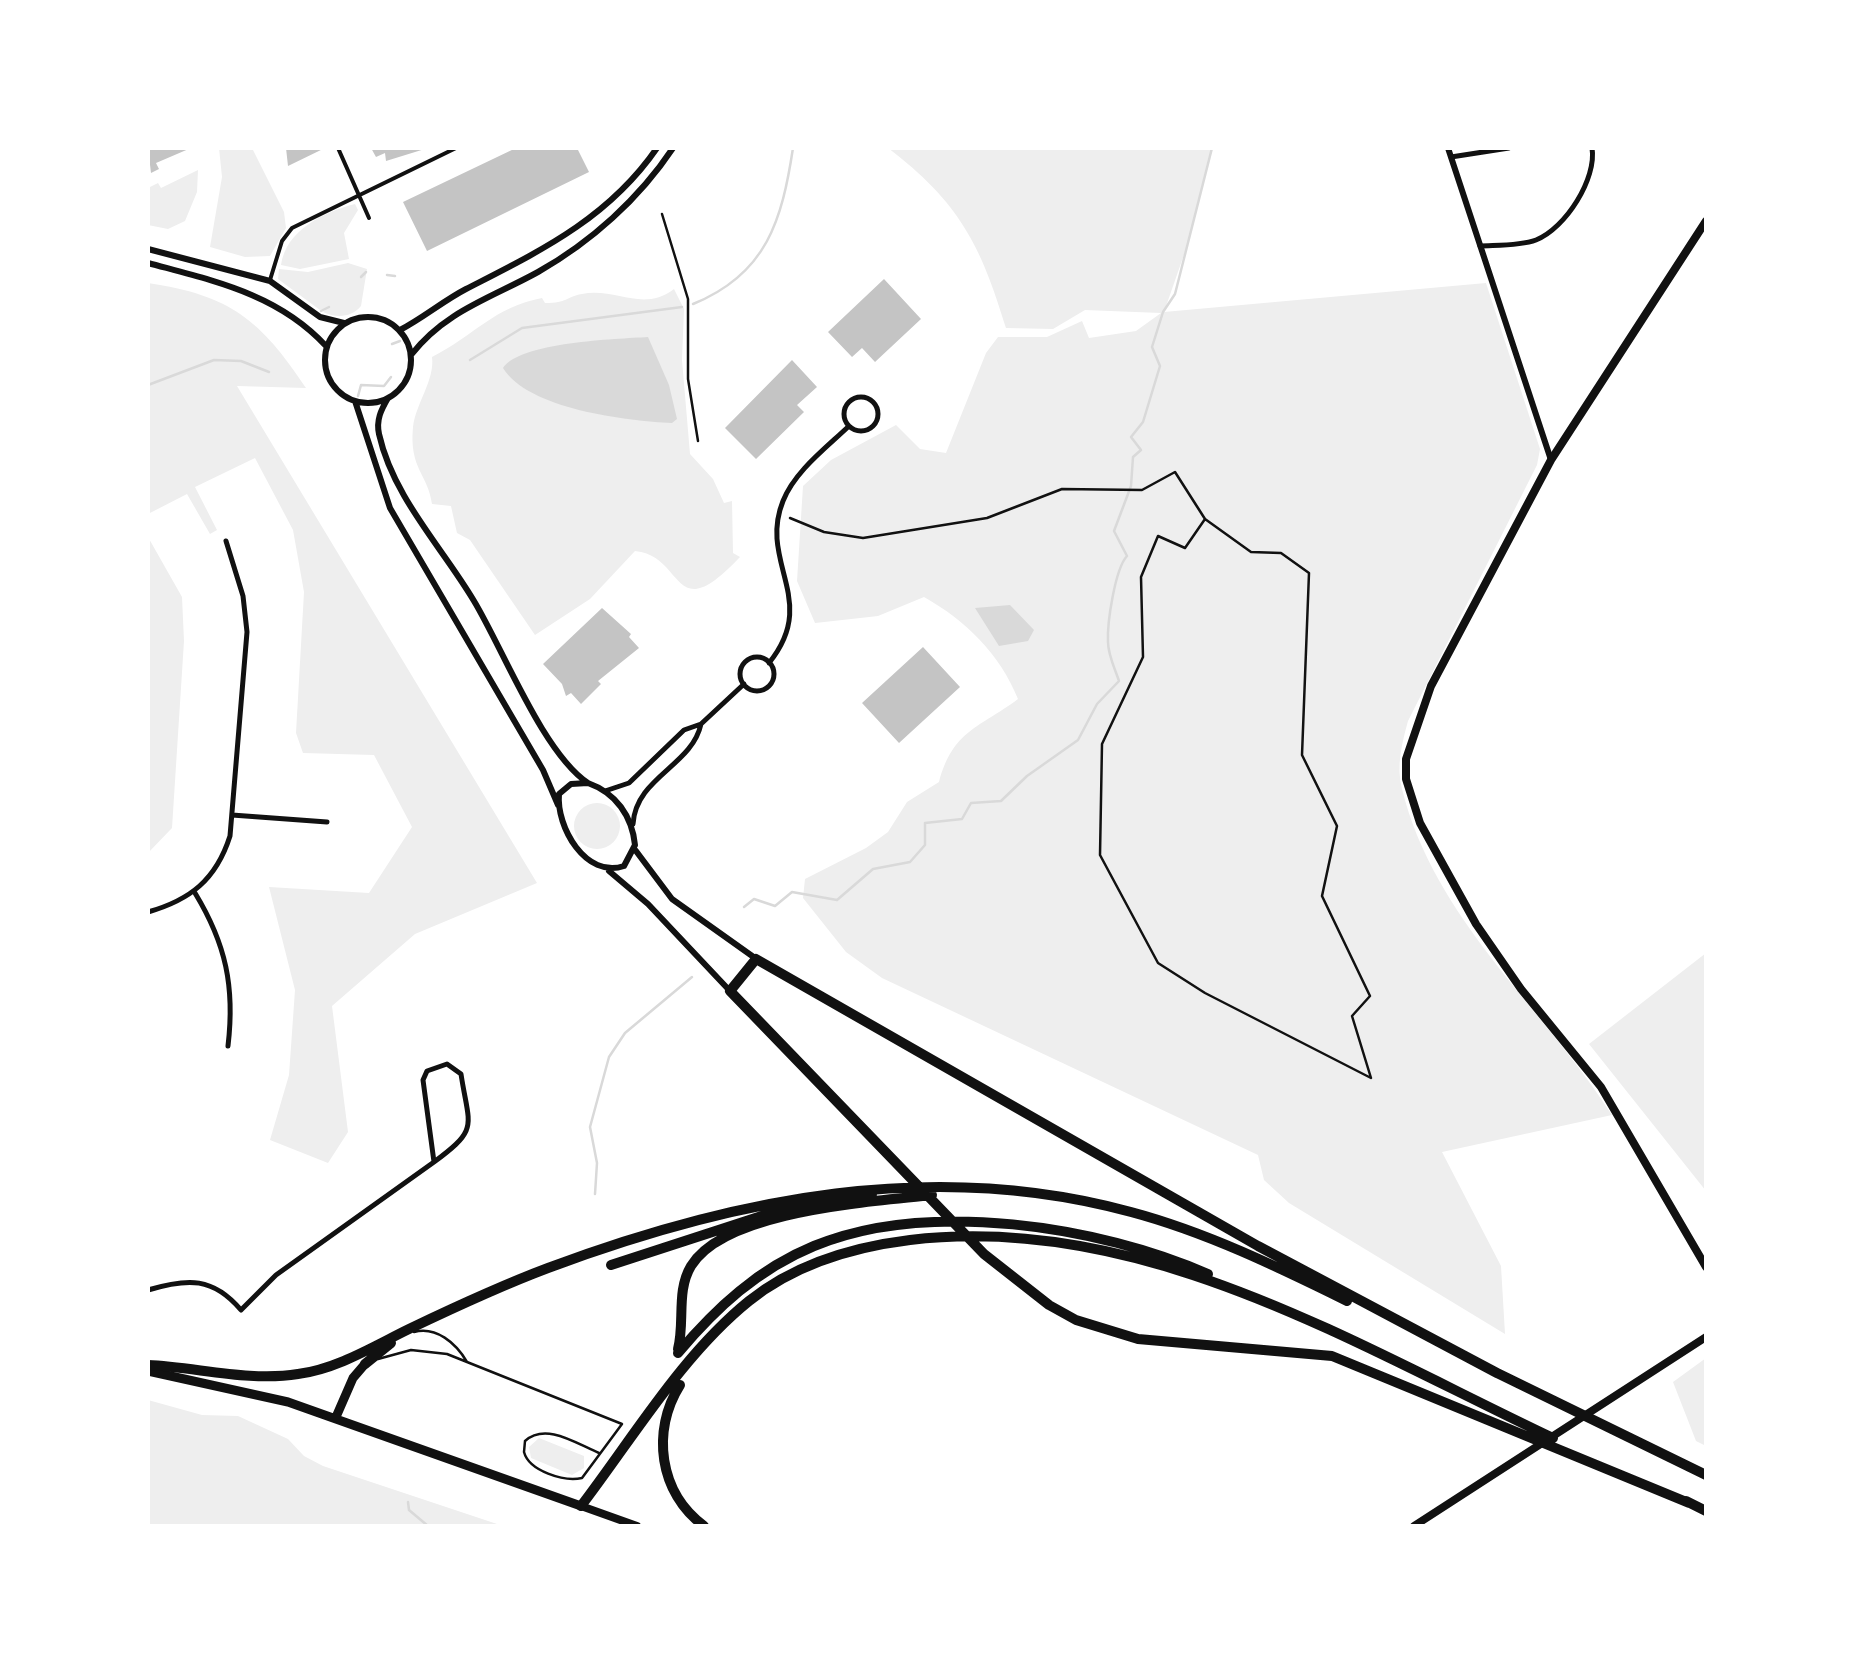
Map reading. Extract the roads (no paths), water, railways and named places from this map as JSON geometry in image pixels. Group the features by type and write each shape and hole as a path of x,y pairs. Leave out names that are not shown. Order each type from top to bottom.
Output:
{"highway":[{"path":"1497,1373 1258,1246 756,959 730,991 984,1254 1048,1305 1076,1320 1138,1339 1332,1356 1689,1503"},
{"path":"610,1266 780,1210 862,1195 978,1190"},
{"path":"148,1368 297,1375 336,1364 515,1281 660,1230 777,1200 978,1190 1093,1202 1173,1225 1298,1277 1706,1475"},
{"path":"862,1195 708,1246 684,1283 678,1352 716,1310 764,1272 815,1246 892,1227 1010,1225 1087,1236 1165,1257 1706,1511"},
{"path":"581,1506 705,1346 749,1301 794,1273 849,1250 906,1241 1020,1237 1086,1244 1136,1256 1300,1318"},
{"path":"365,1364 421,1323"},
{"path":"704,1526 676,1494 662,1452 672,1398 705,1346"}],"main road":[{"path":"1706,220 1551,460 1417,718 1406,759 1406,779 1420,823 1476,924 1631,1132 1706,1267"},
{"path":"1414,1526 1706,1338"},
{"path":"336,1418 353,1378 365,1364"},
{"path":"148,1368 245,1389 336,1418 637,1526"}],"street":[{"path":"338,148 369,218"},
{"path":"270,281 282,240 292,228 456,148"},
{"path":"400,330 454,296 566,237 611,202 658,148"},
{"path":"672,148 645,184 589,238 536,273 451,316 426,335 411,355 406,380 380,411 379,435 404,494 474,601 544,728 588,782 622,807 635,845 672,899 756,959"},
{"path":"1448,148 1551,460"},
{"path":"1450,157 1508,148"},
{"path":"1480,246 1524,242 1549,231 1589,178 1594,162 1592,148"},
{"path":"148,248 270,281 320,317 344,323 370,316 400,330 411,355"},
{"path":"148,263 262,298 301,322 326,346 329,379 355,401 390,508 543,770 576,848 648,904 730,991"},
{"path":"326,346 344,323"},
{"path":"769,663 754,658 744,664 740,674 744,684 752,690 768,687 773,678 769,663 790,626 792,606 777,535 782,502 808,465 849,426 870,428 878,416 874,403 862,397 849,402 844,412 849,426"},
{"path":"355,401 388,398"},
{"path":"148,912 195,893 225,852 232,815 246,632 243,596 226,541"},
{"path":"605,791 630,783 684,730 701,724 744,684"},
{"path":"632,828 634,808 643,791 698,740 701,724"},
{"path":"558,805 564,788 588,782"},
{"path":"232,815 327,822"},
{"path":"604,868 624,866 635,845"},
{"path":"195,893 215,927 228,966 232,1010 228,1046"},
{"path":"148,1290 206,1282 228,1295 242,1310 276,1275 464,1141 469,1126 460,1074 447,1064 428,1072 424,1080 434,1162"}],"lane":[{"path":"403,1335 434,1331 460,1349 468,1363"},
{"path":"365,1364 411,1350 447,1354 622,1424 582,1478 571,1480 526,1461 524,1446 530,1436 546,1432 599,1453"}],"waterway":[{"path":"693,304 738,277 767,242 783,199 793,148"},
{"path":"744,907 754,899 775,906 792,892 837,900 873,869 910,862 925,845 925,823 962,819 971,803 1001,801 1027,776 1078,740 1097,704 1119,681 1109,652 1108,633 1115,584 1127,556 1114,531 1131,486 1133,457 1141,450 1131,437 1143,422 1160,366 1152,347 1163,312 1175,294 1212,148"},
{"path":"361,277 366,272"},
{"path":"387,275 395,276"},
{"path":"321,311 329,307"},
{"path":"470,360 522,328 682,307"},
{"path":"392,344 400,341"},
{"path":"148,385 214,360 241,361 269,372"},
{"path":"358,396 361,385 384,386 391,377"},
{"path":"595,1194 597,1163 590,1127 609,1057 625,1033 692,977"},
{"path":"408,1502 409,1510 428,1526"}]}
